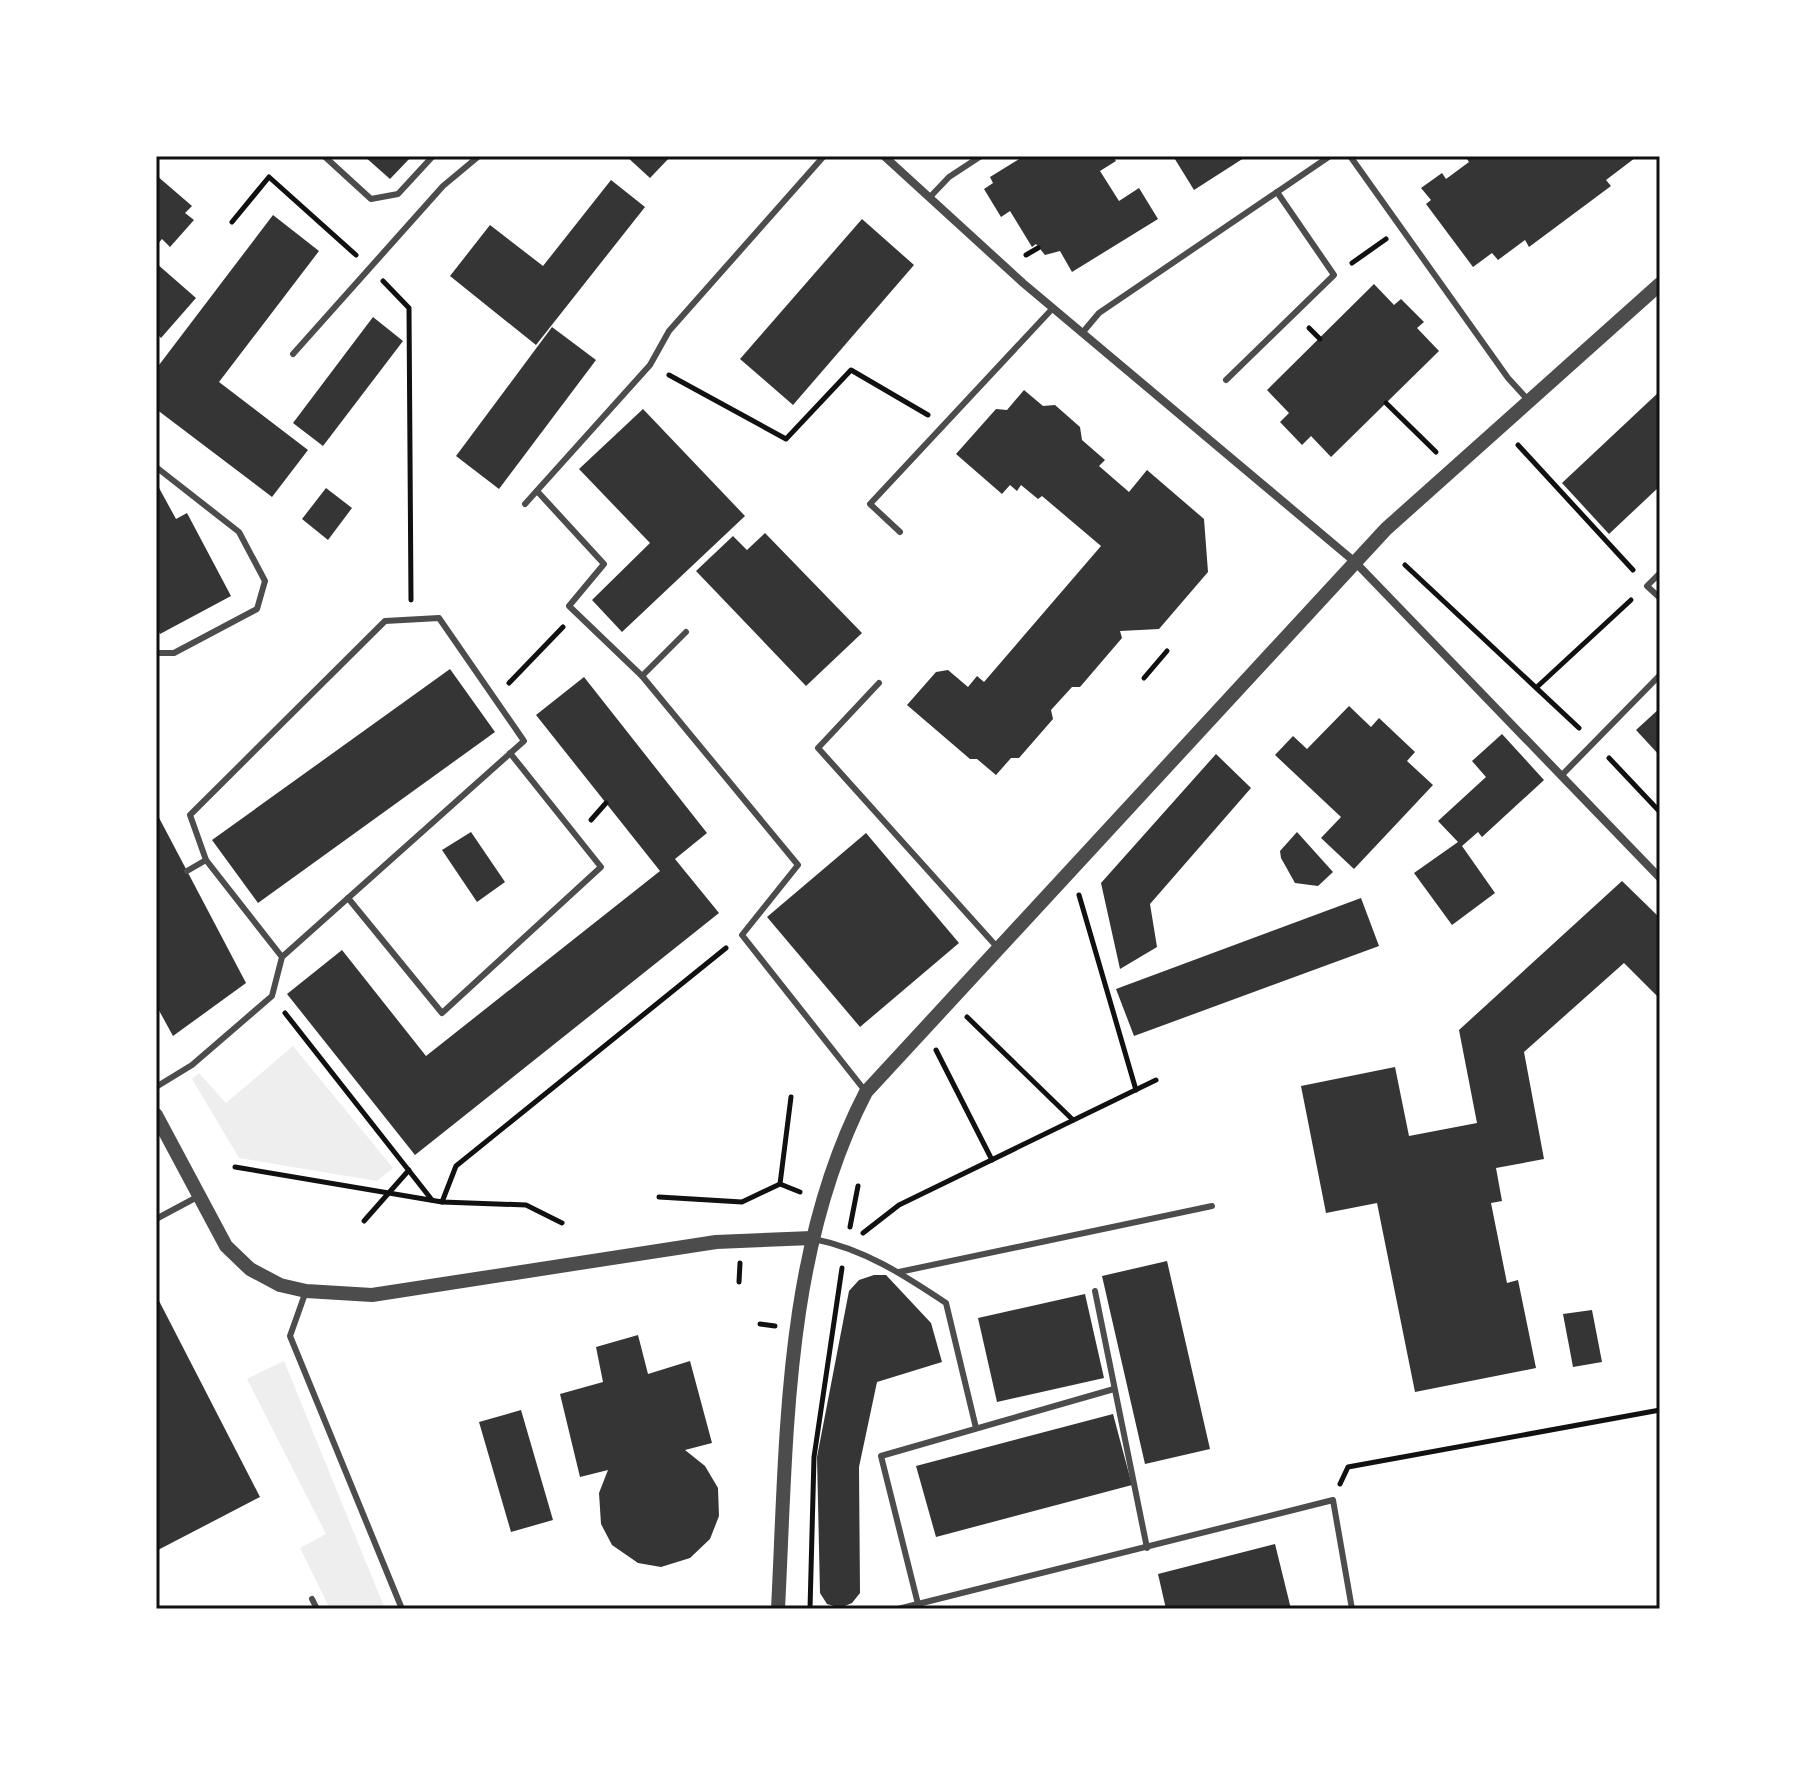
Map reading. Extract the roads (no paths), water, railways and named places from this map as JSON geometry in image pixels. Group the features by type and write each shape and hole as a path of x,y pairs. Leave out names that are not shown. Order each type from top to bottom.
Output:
{"street":[{"path":"884,156 1053,308 1355,562 1660,878"},
{"path":"778,1609 801,1291 812,1238 845,1134 866,1092 1355,562 1660,284"},
{"path":"156,1115 226,1246 250,1269 280,1285 306,1291 372,1295 716,1242 812,1238"}],"lane":[{"path":"324,156 371,199 398,194 433,156"},
{"path":"293,354 443,186 479,156"},
{"path":"525,504 650,365 669,331 824,156"},
{"path":"930,197 949,177 981,156"},
{"path":"1083,332 1099,313 1330,156"},
{"path":"1350,156 1508,378 1529,401"},
{"path":"1226,380 1334,275 1277,192"},
{"path":"900,532 870,504 1053,308"},
{"path":"156,467 239,532 265,581 257,609 174,653 156,653"},
{"path":"537,491 604,564 569,606 642,676 798,865 742,935 866,1092"},
{"path":"1660,573 1647,586 1660,598"},
{"path":"156,1087 192,1065 272,996 282,957 524,741 439,618 412,617 385,621 190,815 206,860 282,957"},
{"path":"642,676 686,632"},
{"path":"1561,776 1660,675"},
{"path":"879,683 818,748 997,947"},
{"path":"348,898 442,1013 601,867 510,753"},
{"path":"187,871 206,860"},
{"path":"156,1219 199,1196"},
{"path":"899,1272 1212,1206"},
{"path":"812,1238 847,1246 899,1272 946,1303 976,1428"},
{"path":"306,1291 290,1336 402,1609"},
{"path":"1095,1291 1147,1548"},
{"path":"918,1604 881,1456 1114,1389"},
{"path":"898,1609 1333,1500 1352,1609"},
{"path":"312,1599 317,1609"}]}
